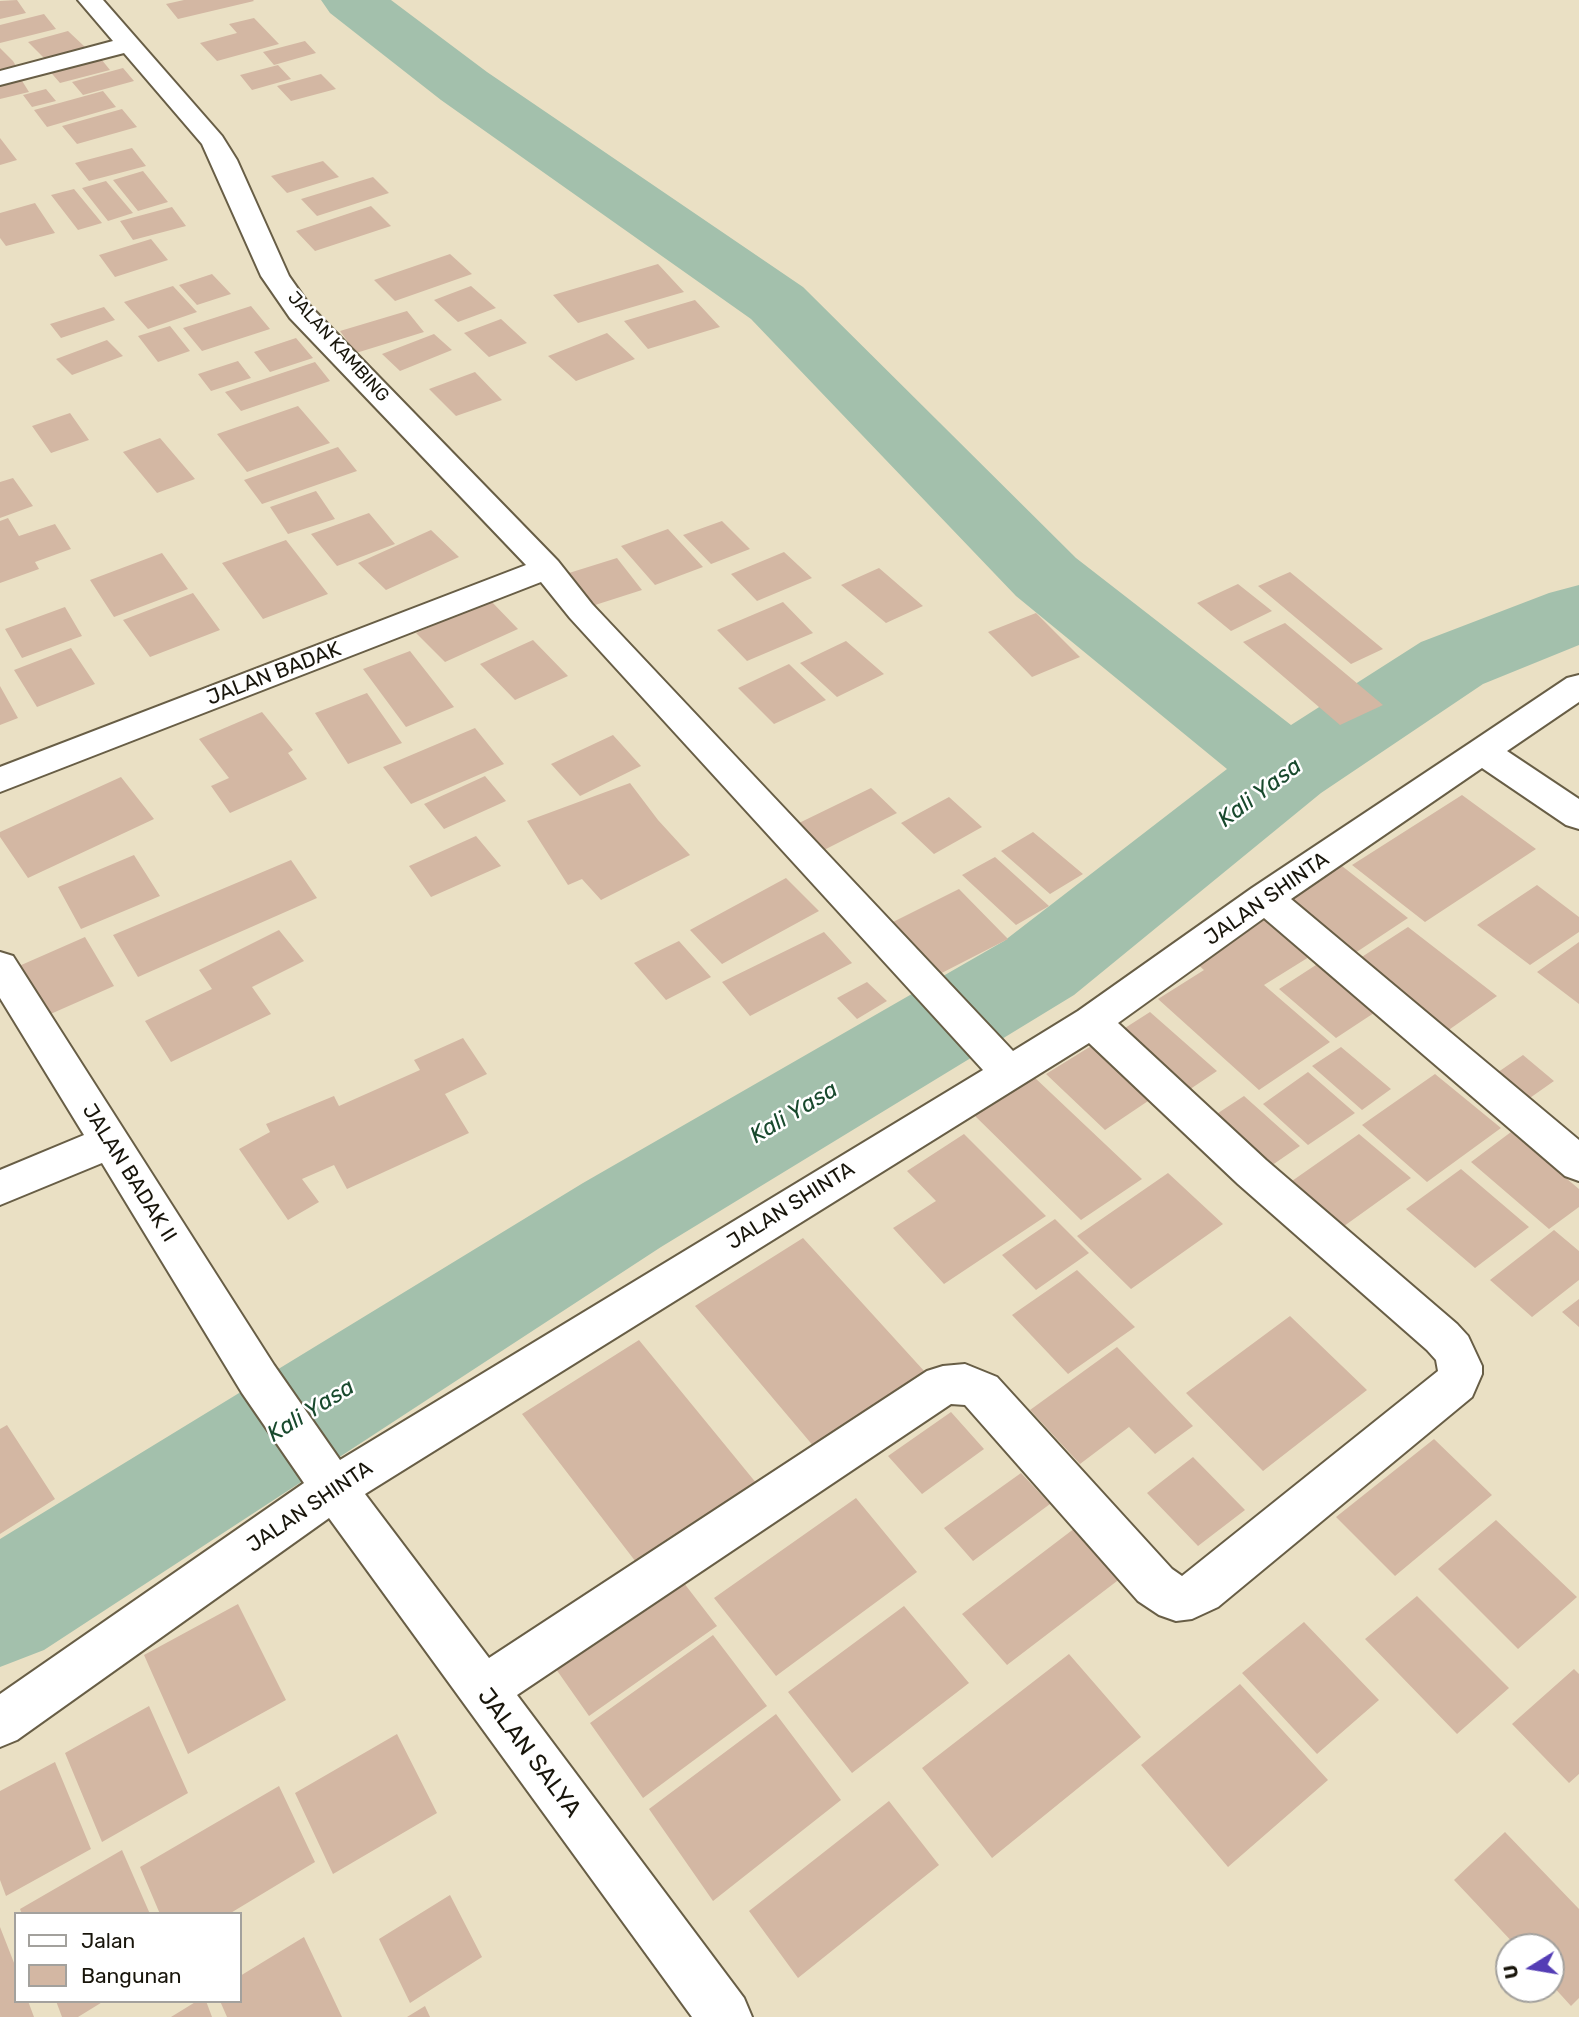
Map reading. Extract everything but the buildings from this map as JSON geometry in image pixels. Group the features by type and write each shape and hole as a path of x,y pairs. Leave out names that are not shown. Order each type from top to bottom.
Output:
{"street":[{"name":"JALAN KAMBING","path":"90,0 213,141 275,276 300,312 547,568 581,611 1004,1068"},
{"path":"0,78 131,44"},
{"name":"JALAN BADAK","path":"0,780 547,568"},
{"name":"JALAN SHINTA","path":"0,1723 321,1471 1004,1068 1092,1022 1265,898 1579,686"},
{"path":"1482,751 1579,816"},
{"path":"1265,898 1579,1164"},
{"name":"JALAN BADAK II","path":"0,966 258,1379 321,1471"},
{"path":"483,1690 943,1385 965,1383 981,1391 1155,1585 1176,1599 1192,1597 1201,1591 1455,1383 1460,1374 1460,1366 1453,1349 1443,1337 1252,1172 1092,1022"},
{"path":"0,1188 110,1142"},
{"name":"JALAN SALYA","path":"321,1471 725,2017"}],"waterway":[{"path":"352,0 464,86 777,303 1046,577 1288,770"},
{"name":"Kali Yasa","path":"1288,770 1452,663 1579,613"},
{"name":"Kali Yasa","path":"0,1608 622,1215 1039,968 1288,770"}]}
